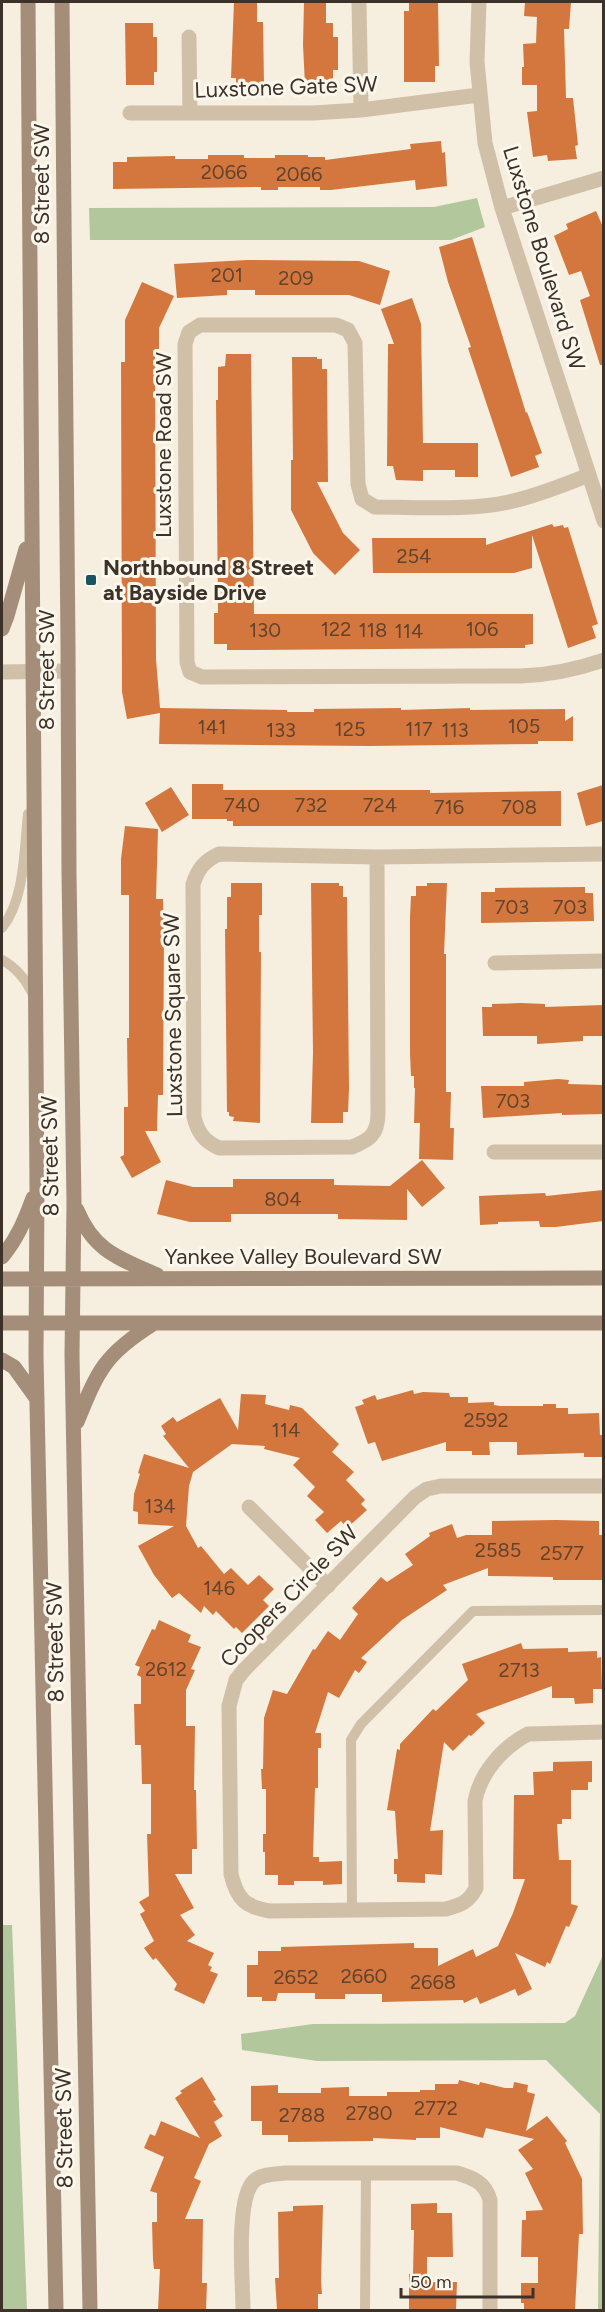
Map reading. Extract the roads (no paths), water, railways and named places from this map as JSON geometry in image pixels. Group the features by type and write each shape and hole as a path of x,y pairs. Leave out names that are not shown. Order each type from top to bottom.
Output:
{"main road":[{"name":"8 Street SW","path":"27,2 38,1187 37,1399 56,2310"},
{"name":"8 Street SW","path":"62,2 74,1202 72,1323 90,2310"},
{"path":"62,31 72,2"},
{"path":"2,628 8,616 31,532"},
{"path":"2,1257 24,1224 38,1187"},
{"path":"74,1202 86,1230 101,1247 163,1278"},
{"name":"Yankee Valley Boulevard SW","path":"2,1279 603,1278"},
{"path":"2,1323 603,1323"},
{"path":"74,1430 91,1387 105,1362 127,1340 153,1324"},
{"path":"2,1360 14,1367 37,1399"}],"street":[{"path":"359,2 361,110"},
{"name":"Luxstone Boulevard SW","path":"478,2 477,62 485,143 502,208 603,521"},
{"path":"189,37 190,113"},
{"name":"Luxstone Gate SW","path":"130,113 313,113 361,110 479,94"},
{"path":"502,208 603,178"},
{"name":"Luxstone Road SW","path":"589,475 540,494 499,504 478,507 375,507 362,499 357,484 356,343 348,330 336,325 200,324 189,332 185,345 187,662 190,672 202,677 521,676 573,671 603,660"},
{"path":"2,672 68,670"},
{"name":"Luxstone Square SW","path":"377,857 378,1125 374,1135 365,1142 352,1147 219,1148 210,1144 197,1129 194,1117 193,884 201,865 219,854 377,857 603,854"},
{"path":"495,963 603,961"},
{"path":"494,1152 603,1152"},
{"name":"Coopers Circle SW","path":"603,1486 441,1486 427,1489 415,1497 244,1670 236,1680 230,1706 231,1874 235,1889 244,1902 255,1909 270,1911 446,1909 460,1905 471,1898 476,1888 475,1801 477,1787 485,1773 518,1740 528,1734 603,1732"},
{"path":"249,1507 328,1586"},
{"path":"243,2310 242,2213 246,2193 255,2180 269,2174 285,2173 457,2173 474,2178 486,2188 490,2200 490,2310"}],"lane":[{"path":"2,928 10,918 19,888 33,775"},
{"path":"2,960 19,972 30,987 36,1001"},
{"path":"352,1910 351,1740 361,1724 473,1611 603,1610"},
{"path":"365,2310 366,2173"}],"place":[{"name":"Northbound 8 Street at Bayside Drive","path":"91,580"}]}
